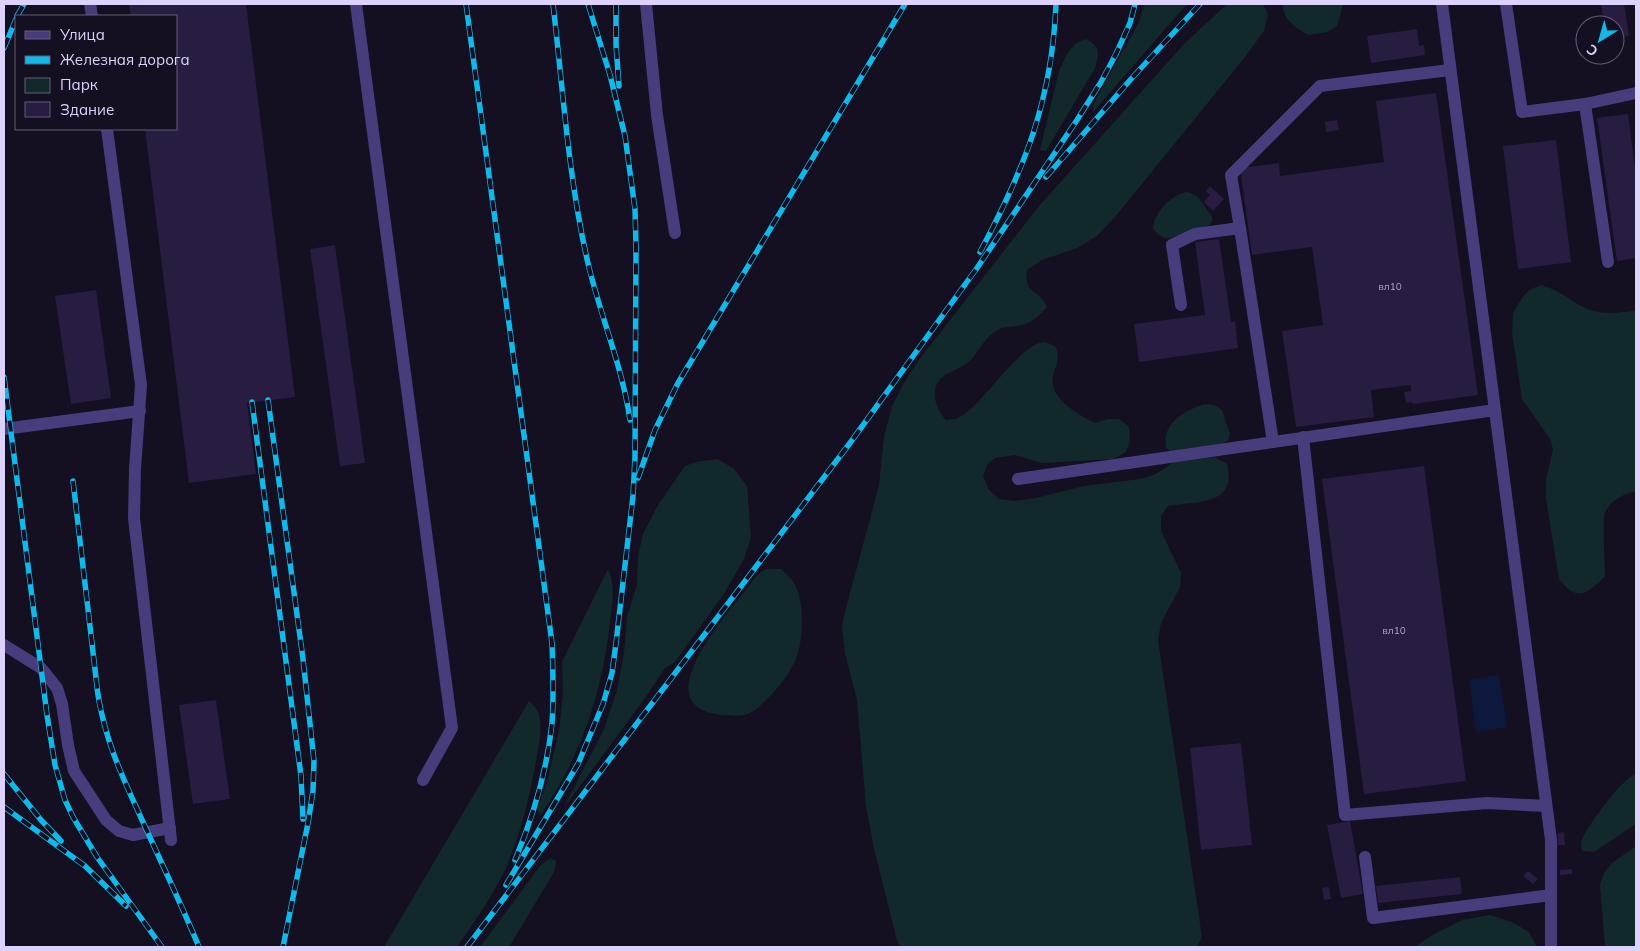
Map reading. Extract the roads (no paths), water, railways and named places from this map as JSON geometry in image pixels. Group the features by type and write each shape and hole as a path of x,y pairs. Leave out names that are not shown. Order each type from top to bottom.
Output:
{"street":[{"path":"356,4 452,728 423,780"},
{"path":"646,4 657,115 675,233"},
{"path":"1442,4 1546,806 1552,859 1551,947"},
{"path":"1506,4 1522,112 1585,104 1636,93"},
{"path":"1273,442 1231,175 1320,86 1450,70"},
{"path":"1585,104 1608,262"},
{"path":"4,644 40,668 57,688 62,704 74,771 106,820 119,831 133,835 170,834 134,518 134,478 141,385 107,130"},
{"path":"1181,305 1172,245 1195,234 1240,228"},
{"path":"1018,479 1495,410"},
{"path":"4,429 140,411"},
{"path":"1303,437 1346,815 1487,804 1546,806"},
{"path":"1365,857 1373,918 1551,895"}],"water":[{"path":"1499,675 1507,727 1476,732 1469,680"}],"railway":[{"path":"18,15 24,4"},
{"path":"466,4 552,643 553,703 547,759 528,827 515,860"},
{"path":"553,4 580,227 592,279 622,379 630,420"},
{"path":"506,885 578,764 603,704 612,673 633,496 635,457 635,209 625,136 610,75 588,4"},
{"path":"616,4 619,86"},
{"path":"638,478 655,430 678,383 905,4"},
{"path":"980,252 1023,162 1033,133 1049,71 1056,4"},
{"path":"467,947 850,443 977,268 1101,82 1130,23 1135,4"},
{"path":"1046,177 1131,79 1200,4"},
{"path":"4,48 15,21"},
{"path":"4,377 55,765 65,800 73,817 97,857 162,947"},
{"path":"268,400 303,659 314,761 313,791 308,823 283,947"},
{"path":"252,402 301,776 303,819"},
{"path":"73,481 98,695 105,726 125,782 199,947"},
{"path":"4,774 41,820 61,841"},
{"path":"4,807 85,866 126,906"}]}
